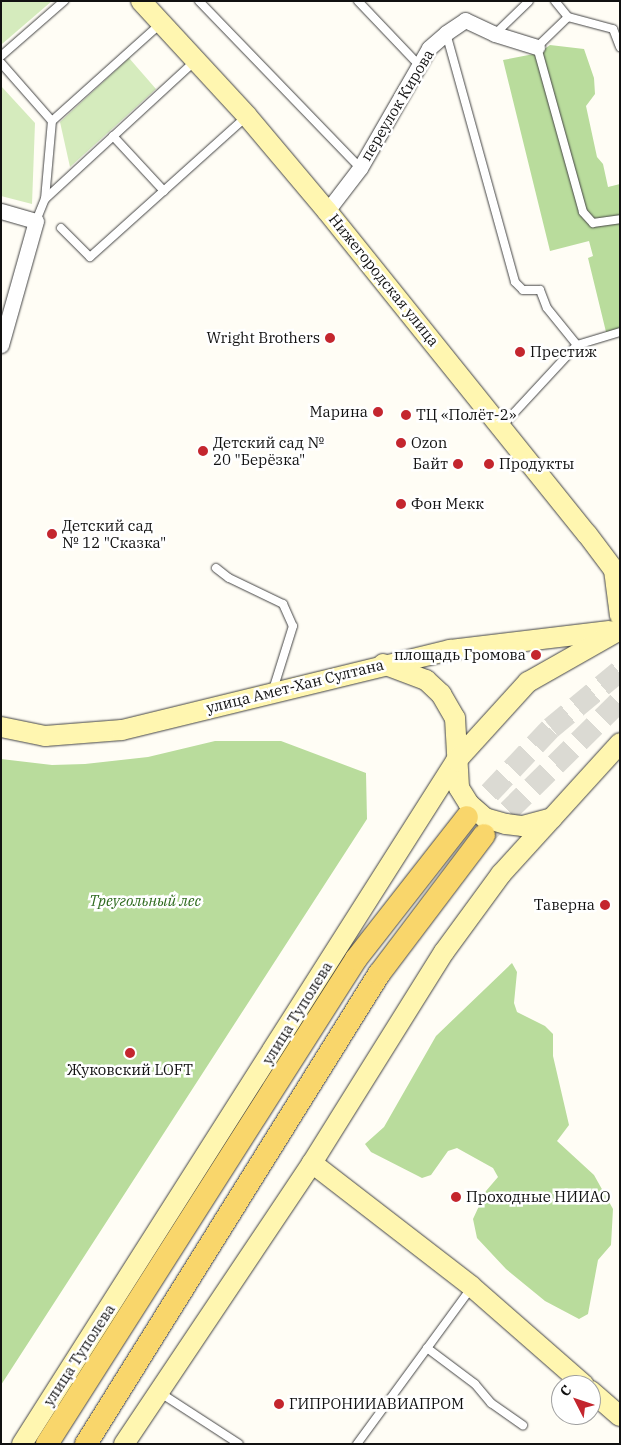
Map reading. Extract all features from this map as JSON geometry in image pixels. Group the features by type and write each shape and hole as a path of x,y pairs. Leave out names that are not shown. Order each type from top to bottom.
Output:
{"main road":[{"name":"Нижегородская улица","path":"140,1 247,116 327,210 617,571 620,616"},
{"name":"улица Амет-Хан Султана","path":"1,726 45,736 122,730 383,664 450,650 620,630"},
{"name":"улица Туполева","path":"22,1444 456,761 528,682 620,630"},
{"path":"383,664 426,680 441,694 455,718 458,788 469,804 485,818 523,826 552,818"},
{"path":"124,1444 312,1163 444,952 501,874 620,743"},
{"name":"улица Туполева","path":"47,1444 467,817"},
{"name":"улица Туполева","path":"86,1444 368,967 484,835"},
{"path":"312,1163 471,1286 573,1375"},
{"path":"601,1400 620,1416"}],"street":[{"name":"переулок Кирова","path":"327,210 360,168 429,48 446,33 465,20 495,34 537,47"},
{"path":"1,211 36,221 1,345"}],"lane":[{"path":"1,56 64,1"},
{"path":"199,1 360,168"},
{"path":"358,1 420,65"},
{"path":"495,34 529,1"},
{"path":"555,1 568,17 617,30 620,47"},
{"path":"568,17 537,47 583,212 593,223 620,219"},
{"path":"36,221 45,199 52,121 162,23"},
{"path":"446,33 515,282 523,290 540,290 547,308 577,345"},
{"path":"45,199 196,60"},
{"path":"1,63 52,121"},
{"path":"61,228 90,257 247,116"},
{"path":"113,136 164,191"},
{"path":"502,427 577,345 620,332"},
{"path":"216,568 283,604 293,626 272,692"},
{"path":"357,1444 471,1286"},
{"path":"427,1348 475,1384 491,1403 523,1425"},
{"path":"159,1392 239,1444"}],"green space":[{"path":"1,1 52,1 2,44"},
{"path":"550,45 584,49 594,78 595,94 586,106 597,157 603,164 608,187 620,184 620,332 607,336 588,258 593,256 589,241 550,251 503,60 539,53"},
{"path":"129,58 156,89 70,167 60,122"},
{"path":"1,86 35,123 32,204 1,196"},
{"name":"Треугольный лес","path":"215,741 281,741 366,773 367,819 1,1385 1,759 52,765 85,764 148,757"},
{"path":"512,963 517,972 514,1003 517,1012 545,1026 553,1034 553,1056 569,1125 557,1141 594,1175 613,1209 611,1245 598,1260 588,1314 579,1319 545,1301 506,1269 477,1238 473,1219 486,1191 498,1177 493,1168 457,1148 448,1151 431,1175 422,1178 371,1152 365,1144 384,1127 436,1036"}],"tunnel":[{"path":"467,817 551,728 620,671"},
{"path":"485,834 620,701"}],"place":[{"name":"Wright Brothers","path":"330,338"},
{"name":"Престиж","path":"520,352"},
{"name":"Марина","path":"378,412"},
{"name":"ТЦ «Полёт-2»","path":"406,415"},
{"name":"Ozon","path":"401,443"},
{"name":"Детский сад № 20 \"Берёзка\"","path":"203,451"},
{"name":"Байт","path":"458,464"},
{"name":"Продукты","path":"489,464"},
{"name":"Фон Мекк","path":"401,504"},
{"name":"Детский сад № 12 \"Сказка\"","path":"52,534"},
{"name":"площадь Громова","path":"536,655"},
{"name":"Таверна","path":"605,905"},
{"name":"Жуковский LOFT","path":"130,1053"},
{"name":"Проходные НИИАО","path":"456,1197"},
{"name":"ГИПРОНИИАВИАПРОМ","path":"279,1404"}]}
